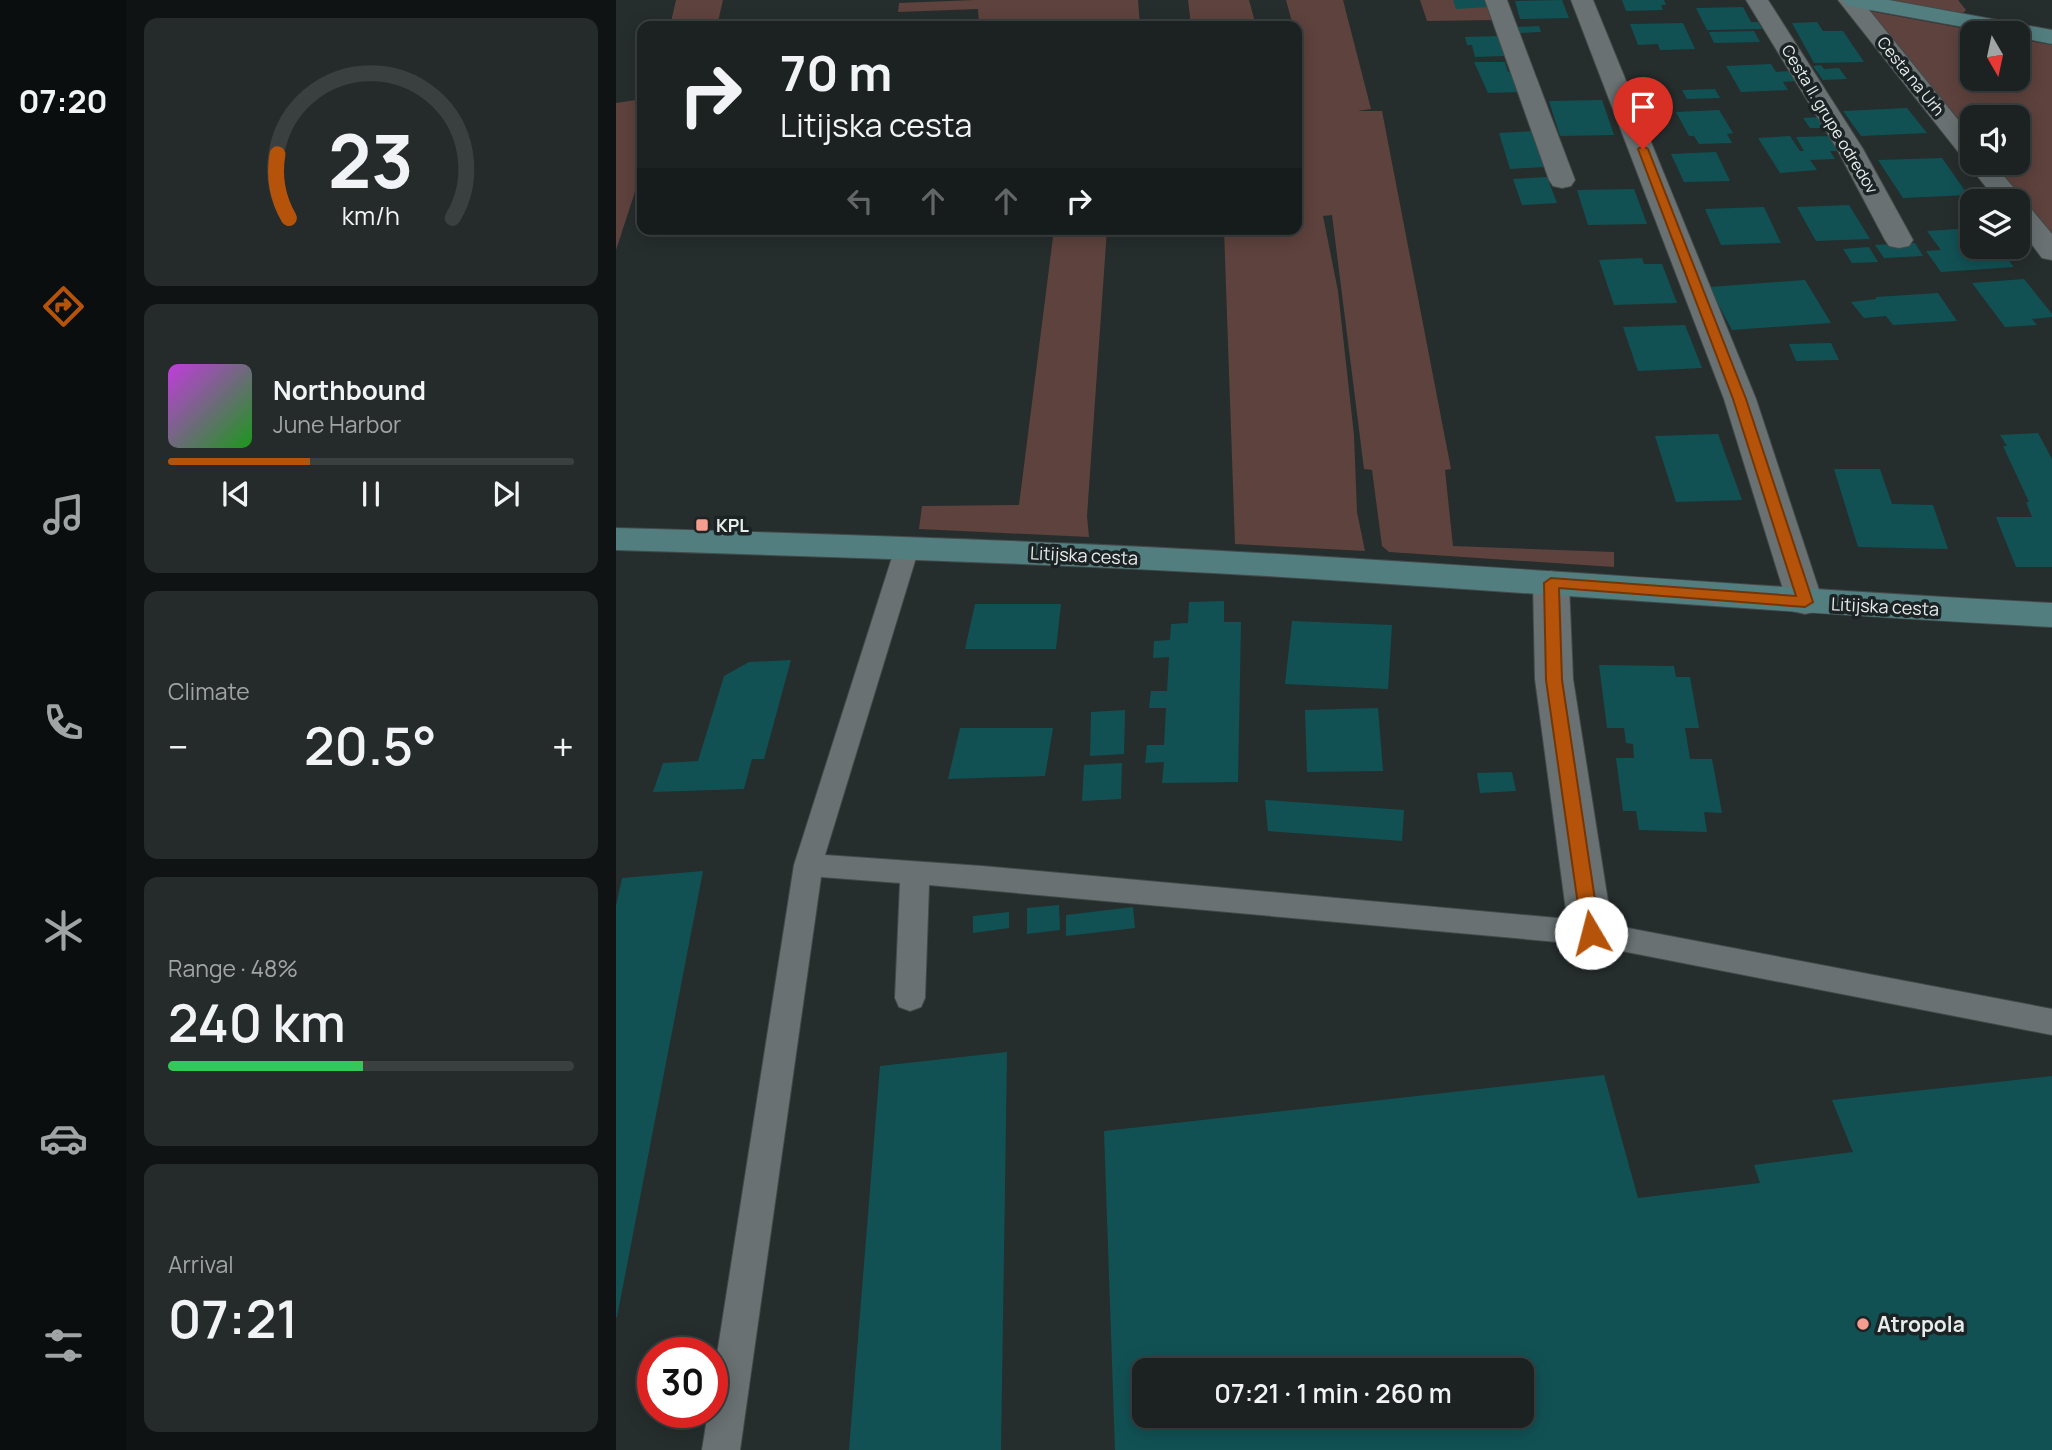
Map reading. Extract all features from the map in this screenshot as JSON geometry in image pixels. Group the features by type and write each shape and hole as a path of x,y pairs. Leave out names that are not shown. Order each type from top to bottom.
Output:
{"main road":[{"path":"1851,0 2052,37"},
{"name":"Litijska cesta","path":"616,538 907,548 1358,570 1805,602 2052,615"}],"street":[{"path":"1496,0 1562,180"},
{"path":"1582,0 1740,399 1805,602"},
{"name":"Cesta II. grupe odredov","path":"1757,0 1850,149 1899,240"},
{"name":"Cesta na Urh","path":"1851,0 1960,138"},
{"path":"1990,175 2001,189"},
{"path":"2030,224 2052,252"},
{"path":"1551,583 1554,680 1591,933"}],"lane":[{"path":"721,1450 808,865 907,548"},
{"path":"808,865 1591,933 2052,1022"},
{"path":"910,998 915,873"}],"shaded area":[{"path":"676,0 723,0 718,21 671,21"},
{"path":"1138,0 1140,21 979,21 978,9 898,12 899,3"},
{"path":"1188,0 1249,0 1255,21 1190,21"},
{"path":"1286,0 1343,0 1371,109 1357,111 1382,111 1451,469 1445,470 1453,546 1614,552 1614,567 1389,552 1382,546 1372,470 1364,469 1332,215 1323,216 1338,291 1354,435 1357,512 1365,551 1235,544 1224,235 1302,235 1302,21 1292,21"},
{"path":"1420,0 1486,0 1494,20 1427,21"},
{"path":"1886,0 1958,0 1966,10 1963,13"},
{"path":"1869,11 1960,28 1960,91 2030,91 2030,41 2052,45 2052,239 2030,212 2030,189 2011,189 1999,175 2030,175 2030,105 1960,105 1960,127"},
{"path":"637,100 637,182 616,250 616,103"},
{"path":"1053,235 1107,235 1087,516 1089,537 919,529 922,506 1019,505"}],"building":[{"path":"1453,0 1486,0 1489,7 1456,9"},
{"path":"1562,0 1569,18 1520,19 1515,1"},
{"path":"1622,0 1664,0 1666,5 1661,5 1663,10 1626,11"},
{"path":"1743,7 1751,22 1758,22 1762,29 1707,30 1696,8"},
{"path":"1817,22 1823,31 1843,31 1864,62 1814,63 1792,23"},
{"path":"1683,23 1695,49 1660,50 1658,44 1638,45 1630,24"},
{"path":"1539,26 1541,32 1519,33 1517,27"},
{"path":"1754,31 1760,42 1714,43 1709,32"},
{"path":"1499,36 1505,56 1475,57 1472,45 1467,45 1465,37"},
{"path":"1474,62 1505,62 1508,72 1513,71 1521,92 1488,93"},
{"path":"1771,64 1776,72 1791,71 1797,81 1783,82 1788,90 1741,92 1726,66"},
{"path":"1821,65 1824,69 1839,68 1847,79 1823,80 1813,66"},
{"path":"1715,89 1720,98 1687,99 1682,90"},
{"path":"1602,100 1614,135 1560,136 1549,101"},
{"path":"1907,108 1927,133 1861,136 1843,111"},
{"path":"1719,110 1733,133 1727,134 1732,143 1699,144 1694,136 1689,136 1676,112"},
{"path":"1820,117 1827,128 1810,128 1803,118"},
{"path":"1534,131 1544,167 1510,169 1499,133"},
{"path":"1790,136 1800,151 1804,151 1796,137 1832,136 1841,151 1830,151 1835,159 1810,160 1817,170 1780,173 1758,138"},
{"path":"1716,152 1730,181 1684,182 1671,154"},
{"path":"1942,158 1964,189 1960,189 1960,195 1903,198 1878,160"},
{"path":"1547,177 1557,203 1522,205 1513,179"},
{"path":"1634,189 1647,224 1588,225 1577,190"},
{"path":"1849,205 1870,239 1816,241 1797,207"},
{"path":"1764,207 1781,243 1721,245 1705,209"},
{"path":"1960,229 1960,259 2008,259 2014,267 1941,272 1926,251 1941,250 1927,231"},
{"path":"1915,243 1923,256 1884,258 1875,245"},
{"path":"1869,247 1878,262 1852,263 1843,249"},
{"path":"1642,258 1644,264 1662,264 1677,303 1614,305 1599,260"},
{"path":"2024,279 2052,314 2052,317 2032,319 2037,325 2005,327 1972,283"},
{"path":"1805,280 1831,323 1732,330 1709,287"},
{"path":"1938,293 1957,321 1893,325 1886,316 1864,318 1851,302 1876,297"},
{"path":"1685,325 1702,368 1638,371 1623,327"},
{"path":"1831,343 1839,360 1796,361 1789,344"},
{"path":"2038,433 2052,459 2052,567 2016,567 1996,517 2032,517 2026,502 2029,502 2000,435"},
{"path":"1718,434 1742,500 1676,502 1655,436"},
{"path":"1834,469 1880,469 1892,504 1933,505 1948,549 1858,547"},
{"path":"1224,601 1224,622 1241,622 1238,782 1162,783 1164,762 1145,763 1147,745 1164,745 1166,708 1149,708 1151,691 1167,691 1169,657 1153,658 1154,641 1170,640 1171,624 1188,623 1189,602"},
{"path":"975,604 1061,604 1056,649 965,649"},
{"path":"1292,621 1392,625 1388,689 1285,684"},
{"path":"791,660 764,759 752,759 744,789 653,792 663,763 698,761 724,676 749,662"},
{"path":"1599,665 1674,666 1676,677 1690,677 1699,728 1685,728 1690,759 1712,759 1722,813 1704,812 1707,832 1639,830 1636,811 1623,811 1616,758 1634,758 1633,744 1626,743 1624,728 1607,728"},
{"path":"1378,708 1383,771 1307,772 1305,710"},
{"path":"1125,710 1124,754 1090,756 1091,712"},
{"path":"960,728 1053,728 1045,776 948,779"},
{"path":"1122,763 1121,799 1082,801 1084,765"},
{"path":"1512,772 1516,791 1480,793 1477,773"},
{"path":"1265,800 1404,810 1402,841 1268,831"},
{"path":"703,871 616,1317 616,906 622,878"},
{"path":"1059,905 1060,930 1027,934 1027,908"},
{"path":"1133,907 1135,928 1066,936 1066,915"},
{"path":"1009,912 1009,928 973,933 973,916"},
{"path":"1007,1052 1001,1450 849,1450 880,1066"},
{"path":"1604,1075 1638,1198 1760,1183 1754,1165 1853,1152 1832,1100 2052,1076 2052,1450 1115,1450 1104,1131"}],"place":[{"name":"KPL","path":"702,525"},
{"name":"Atropola","path":"1863,1324"}],"route":[{"path":"1591,933 1554,680 1551,583 1805,602 1740,399 1643,149"}]}
